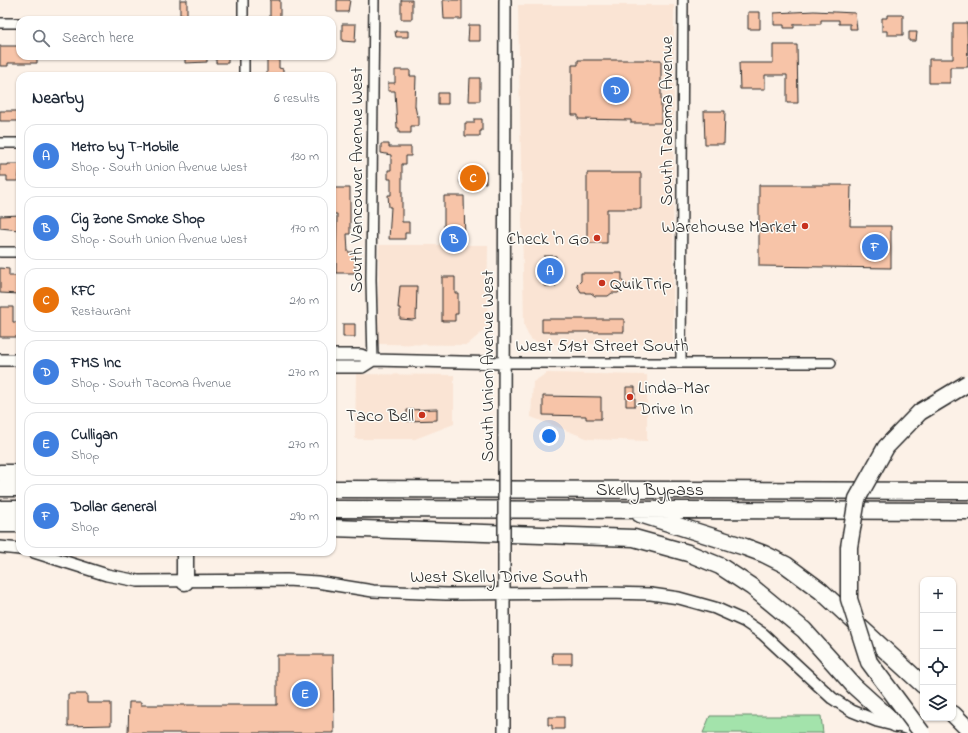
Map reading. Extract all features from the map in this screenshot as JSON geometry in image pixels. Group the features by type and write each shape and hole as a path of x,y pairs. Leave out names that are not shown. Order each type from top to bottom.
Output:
{"highway":[{"path":"922,733 869,662 849,600 849,547 857,499 886,447 920,412 968,383"},
{"path":"0,473 16,474"},
{"path":"0,488 16,488"},
{"name":"Skelly Bypass","path":"336,489 968,491"},
{"path":"0,509 16,509"},
{"name":"Skelly Bypass","path":"336,509 968,511"},
{"path":"625,509 745,547 764,554 786,565 821,591 920,682"},
{"path":"0,524 16,524"},
{"path":"336,528 634,538 654,542 703,559 720,566 752,587 804,630 854,686 896,724"},
{"path":"185,556 185,582"},
{"path":"956,717 968,729"}],"street":[{"path":"243,0 243,16"},
{"name":"South Vancouver Avenue West","path":"373,360 372,273 374,0"},
{"name":"South Union Avenue West","path":"504,733 505,0"},
{"name":"South Tacoma Avenue","path":"681,362 683,0"},
{"path":"0,23 16,23"},
{"path":"244,60 244,72"},
{"path":"0,143 16,143"},
{"path":"0,252 16,252"},
{"name":"West 51st Street South","path":"336,355 361,355 373,360 504,363 831,363"},
{"path":"0,360 16,360"},
{"name":"West 51st Street South","path":"336,367 362,367 373,360"},
{"path":"0,547 16,549"},
{"name":"West Skelly Drive South","path":"47,556 107,575 130,580 185,582 287,580 317,582 373,590 446,594 504,592 651,594 679,598 716,608 744,621 763,634 832,698 852,711 877,721 896,724 927,733"}],"shaded area":[{"path":"518,5 674,5 673,344 544,344 532,340 528,335 524,325"},
{"path":"379,245 488,245 487,328 467,345 378,344"},
{"path":"547,373 647,375 647,441 589,439 531,417 533,382"},
{"path":"356,374 454,375 454,424 415,439 355,439"}],"green space":[{"path":"710,716 821,716 823,733 703,733"}],"building":[{"path":"180,0 187,0 187,15 180,15"},
{"path":"270,0 280,0 280,16 270,16"},
{"path":"337,0 350,0 348,12 337,12"},
{"path":"401,0 412,0 412,19 401,19"},
{"path":"443,0 462,0 462,19 444,19"},
{"path":"814,11 855,13 857,29 850,29 850,24 839,24 839,20 821,20 821,24 794,24 794,28 784,28 784,25 774,25 774,13"},
{"path":"748,12 760,12 760,29 748,29"},
{"path":"887,15 903,15 903,35 887,35 887,31 882,31 882,18 887,18"},
{"path":"953,23 967,23 968,67 950,67 950,83 929,83 929,59 953,59"},
{"path":"342,24 356,24 355,42 342,41"},
{"path":"469,25 480,25 480,41 468,41"},
{"path":"395,31 408,31 408,37 396,37"},
{"path":"909,32 917,32 916,41 909,41"},
{"path":"773,45 797,45 798,103 787,103 787,75 765,75 765,89 740,89 739,63 773,63"},
{"path":"0,46 16,46 16,60 37,60 37,63 8,63 8,66 0,66"},
{"path":"185,60 207,60 207,62 185,63"},
{"path":"216,60 228,60 228,63 216,63"},
{"path":"267,60 279,60 279,68 283,69 283,72 267,72"},
{"path":"578,60 661,60 661,123 631,123 631,120 578,119 578,115 572,115 572,65 578,65"},
{"path":"395,70 410,70 410,76 416,76 415,106 417,116 419,116 419,126 411,126 411,133 399,133 399,128 397,128 395,91 388,91 388,83 395,83"},
{"path":"470,78 480,78 480,101 469,101"},
{"path":"438,93 448,93 448,104 438,104"},
{"path":"0,111 16,111 16,121 0,121"},
{"path":"704,111 725,111 724,144 705,144"},
{"path":"474,119 482,119 482,131 480,131 480,136 465,136 465,123 474,123"},
{"path":"381,144 389,144 389,147 411,147 411,156 406,156 406,164 402,164 402,222 409,222 409,233 405,233 405,239 389,239 391,207 389,207 388,195 391,195 391,179 388,179 388,170 391,170 391,155 381,153"},
{"path":"16,164 16,181 7,181 7,176 0,176 0,165"},
{"path":"460,172 486,172 486,183 460,183"},
{"path":"587,173 641,173 641,209 607,209 607,243 587,243"},
{"name":"Warehouse Market","path":"759,185 851,185 850,226 891,226 891,268 759,266"},
{"path":"336,188 350,188 350,234 347,234 348,252 355,252 355,273 336,273"},
{"path":"444,196 464,196 465,245 444,245"},
{"path":"16,215 16,230 0,228 0,216"},
{"path":"544,256 556,256 556,286 544,286"},
{"path":"0,268 9,269 9,276 16,276 16,294 0,293"},
{"name":"QuikTrip","path":"581,273 622,273 622,281 627,285 618,293 612,293 608,296 595,296 591,293 581,292 577,285 581,281"},
{"path":"442,277 455,277 455,293 458,293 458,314 455,314 455,321 442,321"},
{"path":"400,286 417,286 416,319 400,319 400,308 398,308"},
{"path":"0,307 13,307 13,322 16,322 16,337 0,337"},
{"name":"QuikTrip","path":"542,319 624,319 624,332 542,332"},
{"path":"343,324 355,324 355,337 343,337"},
{"name":"Linda-Mar Drive In","path":"626,387 635,387 635,406 626,406"},
{"path":"543,396 601,397 601,419 586,419 586,416 543,415"},
{"name":"Taco Bell","path":"437,409 437,420 407,421 407,410"},
{"path":"552,653 572,653 572,664 553,664"},
{"path":"277,655 333,655 334,733 128,733 129,702 141,702 141,705 277,705"},
{"path":"68,694 87,694 87,703 111,703 111,725 68,726"},
{"path":"548,717 564,717 564,729 552,729 552,725 548,725"}],"place":[{"name":"FMS Inc","path":"616,90"},
{"name":"KFC","path":"473,178"},
{"name":"Warehouse Market","path":"805,226"},
{"name":"Check 'n Go","path":"597,238"},
{"name":"Cig Zone Smoke Shop","path":"454,239"},
{"name":"Dollar General","path":"875,247"},
{"name":"Metro by T-Mobile","path":"550,271"},
{"name":"QuikTrip","path":"602,283"},
{"name":"Linda-Mar Drive In","path":"630,397"},
{"name":"Taco Bell","path":"422,415"},
{"name":"Culligan","path":"305,694"}]}
